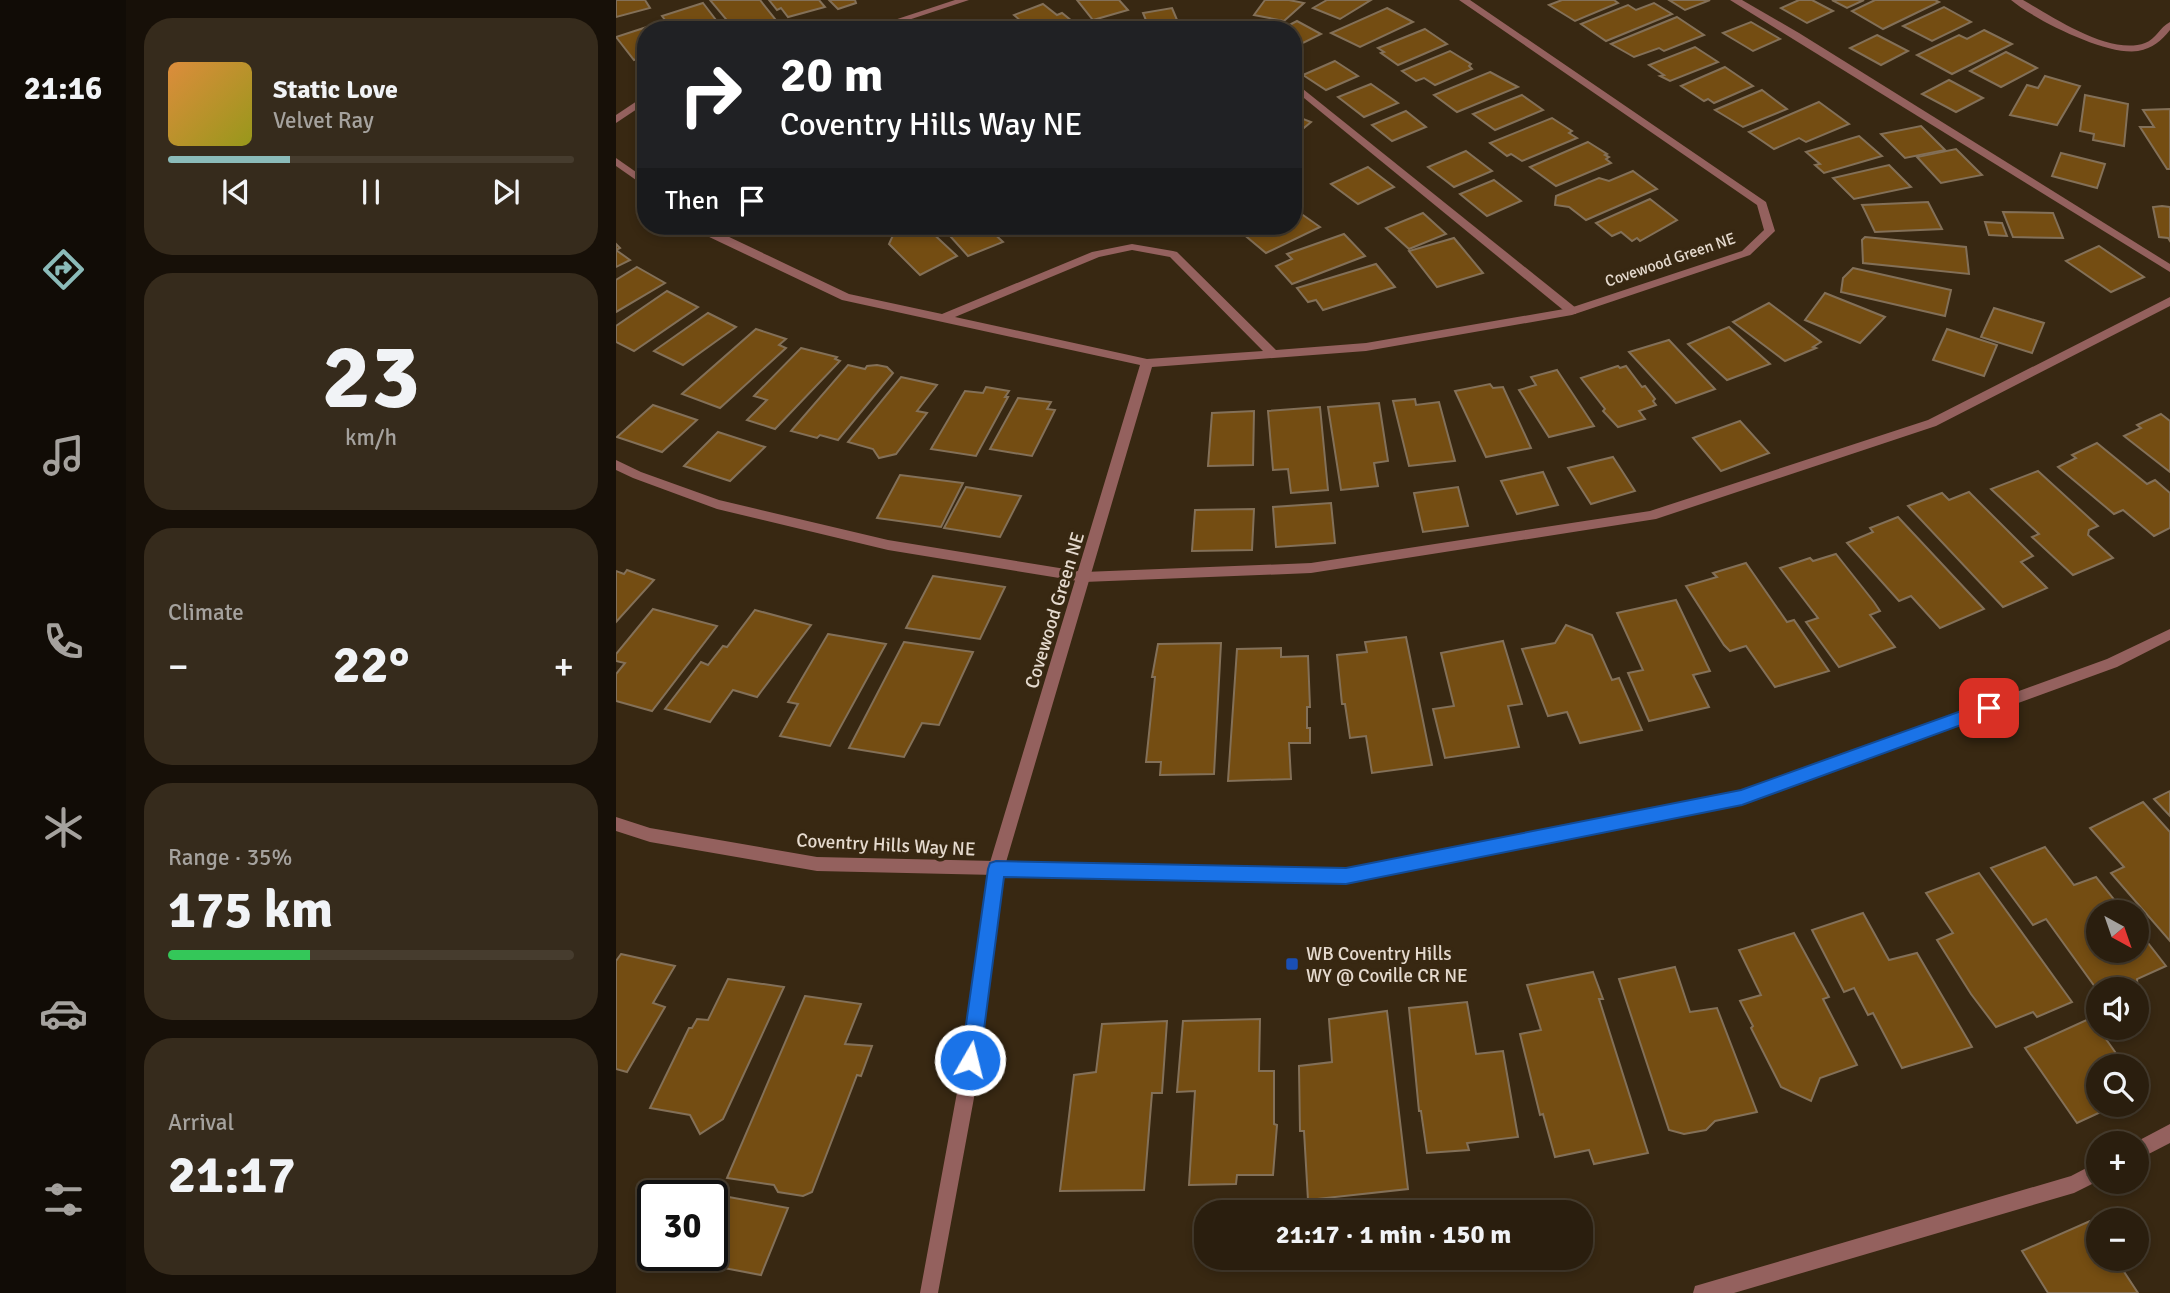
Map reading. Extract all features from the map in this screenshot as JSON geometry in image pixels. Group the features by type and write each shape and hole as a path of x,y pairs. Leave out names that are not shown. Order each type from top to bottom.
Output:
{"street":[{"path":"897,21 964,0"},
{"name":"Covewood Green NE","path":"717,235 846,297 1147,363 1366,347 1572,311 1746,253 1770,231 1762,204 1464,0"},
{"path":"1735,0 1796,35 2170,269"},
{"path":"2015,0 2105,46 2131,50 2151,44 2170,25"},
{"path":"1302,91 1572,311"},
{"path":"616,120 637,105"},
{"path":"616,161 637,177"},
{"path":"942,318 1096,254 1132,247 1173,254 1274,355"},
{"path":"616,464 636,475 717,504 888,545 1084,577 1311,568 1651,516 1932,423 2170,301"},
{"name":"Covewood Green NE","path":"929,1293 967,1087 996,869 1147,363"},
{"name":"Coventry Hills Way NE","path":"616,824 650,835 817,864 1346,876 1728,800 2112,663 2170,634"},
{"path":"2149,1144 2170,1133"},
{"path":"1702,1293 2074,1184 2086,1178"}],"building":[{"path":"616,0 645,0 650,8 616,17"},
{"path":"710,0 760,0 777,21 728,21"},
{"path":"769,0 819,0 825,7 788,17 781,8 777,10"},
{"path":"829,0 855,0 856,3 838,9"},
{"path":"1077,0 1119,0 1128,10 1093,20"},
{"path":"1265,0 1304,3 1284,21 1254,15"},
{"path":"1327,0 1371,0 1340,19 1313,8"},
{"path":"1562,0 1614,0 1618,3 1575,21 1549,5"},
{"path":"1669,0 1710,0 1685,10"},
{"path":"1799,0 1812,0 1833,11 1807,23 1781,8"},
{"path":"1832,0 1864,0 1847,8"},
{"path":"1875,0 1939,2 1883,29 1852,11"},
{"path":"703,3 717,21 666,21 662,16"},
{"path":"1654,3 1672,14 1606,41 1581,24 1628,5 1636,10"},
{"path":"1043,4 1057,15 1062,13 1072,21 1021,21 1014,15"},
{"path":"1944,7 1971,22 1932,41 1903,26"},
{"path":"1172,8 1177,21 1146,21 1143,13"},
{"path":"1387,8 1413,22 1360,47 1331,33"},
{"path":"1677,17 1704,35 1664,51 1659,48 1634,57 1611,44"},
{"path":"1751,22 1780,39 1753,51 1723,33"},
{"path":"1302,24 1321,34 1302,44"},
{"path":"1425,29 1447,44 1398,65 1378,48"},
{"path":"637,30 637,59 634,60 616,37"},
{"path":"1984,30 2012,44 1952,74 1917,55 1959,35 1967,39"},
{"path":"1877,35 1908,51 1881,65 1850,48"},
{"path":"1695,47 1718,62 1670,81 1649,65"},
{"path":"1450,51 1471,64 1469,66 1472,69 1435,85 1424,78 1416,81 1402,71"},
{"path":"2006,52 2037,68 2001,87 1970,71"},
{"path":"1335,61 1358,76 1326,90 1303,75"},
{"path":"1725,67 1753,86 1714,103 1708,99 1704,101 1681,86"},
{"path":"1490,72 1518,87 1457,112 1434,95"},
{"path":"2045,76 2080,86 2057,125 2010,115 2027,85 2038,88"},
{"path":"1949,80 1983,98 1956,112 1922,94"},
{"path":"1371,84 1398,103 1364,117 1338,97"},
{"path":"1762,90 1787,109 1743,127 1715,110"},
{"path":"1522,95 1543,110 1495,130 1473,114"},
{"path":"2085,95 2128,104 2124,146 2093,140 2094,134 2080,131"},
{"path":"1819,102 1849,124 1806,142 1799,138 1774,149 1749,132"},
{"path":"2170,109 2170,169 2167,169 2140,127 2154,127 2143,110"},
{"path":"1406,111 1426,127 1392,141 1372,125"},
{"path":"1302,118 1311,122 1302,130"},
{"path":"1552,118 1572,131 1569,133 1577,138 1522,161 1511,154 1507,156 1490,143"},
{"path":"1921,126 1945,150 1905,158 1881,134"},
{"path":"1859,136 1882,156 1824,173 1815,165 1820,164 1806,152"},
{"path":"1588,142 1607,154 1605,155 1609,157 1606,159 1611,163 1556,186 1530,167"},
{"path":"1956,149 1982,175 1941,183 1917,157"},
{"path":"1466,151 1492,171 1454,187 1428,167"},
{"path":"2061,153 2105,164 2097,188 2052,176"},
{"path":"1889,165 1911,187 1854,199 1833,178"},
{"path":"1368,167 1394,187 1358,204 1331,184"},
{"path":"1633,171 1657,189 1586,220 1569,207 1555,205 1556,196 1599,178 1609,181"},
{"path":"1494,180 1521,201 1487,216 1460,194"},
{"path":"1650,199 1677,220 1640,241 1637,238 1632,241 1621,232 1612,236 1596,223"},
{"path":"1928,202 1942,229 1875,232 1862,205"},
{"path":"2153,207 2170,207 2170,241 2168,238 2159,237"},
{"path":"2003,212 2053,213 2063,238 2013,237"},
{"path":"1423,213 1446,234 1409,249 1386,228"},
{"path":"1302,214 1320,227 1266,253 1244,235 1302,235"},
{"path":"1985,222 2002,223 2007,236 1989,235"},
{"path":"1344,234 1365,256 1292,284 1276,266 1292,259 1287,254"},
{"path":"893,235 935,235 957,256 920,275 889,244"},
{"path":"949,235 996,235 1003,242 968,256"},
{"path":"1865,237 1966,247 1969,274 1863,263 1862,240"},
{"path":"1454,238 1483,273 1437,287 1409,251"},
{"path":"2099,246 2144,277 2111,292 2066,261"},
{"path":"616,250 630,260 616,267"},
{"path":"1376,264 1395,287 1323,310 1316,300 1308,302 1297,288"},
{"path":"637,267 665,283 616,312 616,280"},
{"path":"1853,268 1951,290 1945,316 1841,292 1843,278"},
{"path":"667,291 698,307 634,351 616,342 616,326"},
{"path":"1825,293 1885,317 1860,343 1805,320"},
{"path":"1769,303 1821,342 1813,347 1816,348 1785,361 1733,322"},
{"path":"1994,308 2044,323 2032,353 1981,337"},
{"path":"708,313 736,327 683,365 654,351"},
{"path":"1729,327 1770,364 1727,380 1688,344"},
{"path":"756,329 786,339 779,345 786,348 720,408 682,394"},
{"path":"1947,329 1997,345 1984,376 1933,360"},
{"path":"1669,340 1715,389 1676,403 1629,352"},
{"path":"801,348 837,357 835,359 840,361 775,429 747,420 767,400 754,396"},
{"path":"848,365 865,369 867,366 877,365 887,367 893,373 838,440 791,431"},
{"path":"1626,366 1655,399 1653,401 1656,405 1639,411 1645,419 1618,427 1603,411 1605,409 1581,378"},
{"path":"1557,370 1594,426 1549,437 1519,390 1536,385 1531,377"},
{"path":"901,377 937,385 917,411 927,413 896,454 879,458 873,449 848,442"},
{"path":"1490,384 1493,388 1503,387 1531,448 1486,457 1455,391"},
{"path":"986,387 1009,391 976,456 931,449 965,391 983,393"},
{"path":"1018,398 1051,402 1047,409 1055,410 1032,456 990,449"},
{"path":"1415,399 1416,405 1439,402 1455,461 1409,466 1393,401"},
{"path":"1379,403 1388,461 1374,463 1378,486 1341,490 1328,407"},
{"path":"653,405 697,420 662,452 617,437"},
{"path":"1320,407 1328,490 1291,493 1288,469 1273,470 1268,411"},
{"path":"1254,411 1253,465 1208,466 1212,413"},
{"path":"2161,414 2170,421 2170,472 2124,436 2141,428 2137,425"},
{"path":"1740,421 1769,453 1721,471 1693,438"},
{"path":"718,432 765,447 730,481 684,466"},
{"path":"2097,443 2147,484 2155,480 2170,493 2170,528 2154,536 2123,510 2114,514 2058,467 2076,458 2072,455"},
{"path":"1613,457 1635,491 1591,504 1568,468"},
{"path":"2038,471 2098,526 2089,530 2088,535 2113,558 2073,575 2032,537 2039,534 1991,489"},
{"path":"1543,472 1558,505 1517,514 1501,481"},
{"path":"900,475 963,483 941,527 877,518"},
{"path":"966,487 1021,496 1000,537 944,528"},
{"path":"1458,487 1468,526 1423,532 1414,493"},
{"path":"1969,492 2033,556 2021,562 2047,588 2003,607 1908,506 1942,493 1949,500"},
{"path":"1331,503 1335,543 1276,547 1273,507"},
{"path":"1254,509 1252,550 1192,551 1195,510"},
{"path":"1898,517 1984,609 1940,628 1911,596 1899,601 1847,543 1873,532 1870,528"},
{"path":"1836,554 1880,611 1870,615 1895,647 1839,667 1806,622 1818,618 1780,568 1810,558 1813,561"},
{"path":"1746,563 1787,622 1794,620 1829,671 1775,687 1746,646 1730,651 1724,645 1686,586 1717,577 1713,573"},
{"path":"627,570 654,580 616,622 616,571 624,574"},
{"path":"933,576 1005,587 980,639 906,628"},
{"path":"1676,600 1710,671 1693,675 1709,707 1649,721 1628,673 1643,670 1617,613"},
{"path":"653,609 717,626 652,711 616,701 616,674 625,663 616,661 616,654"},
{"path":"755,610 811,625 757,697 733,690 710,722 665,709 701,662 708,665 723,646 727,647"},
{"path":"1566,625 1592,635 1612,680 1619,678 1642,730 1580,743 1567,712 1548,716 1522,649 1555,643"},
{"path":"828,634 886,644 830,746 780,736 798,704 788,702"},
{"path":"1406,637 1432,765 1372,773 1366,736 1350,738 1345,704 1342,704 1337,655 1367,652 1365,642"},
{"path":"1503,641 1522,704 1508,706 1519,747 1445,758 1433,709 1454,706 1441,653"},
{"path":"904,642 973,652 939,725 922,723 904,757 849,748"},
{"path":"1221,643 1214,774 1160,775 1161,762 1146,762 1155,677 1152,677 1158,644"},
{"path":"1281,648 1281,657 1308,656 1310,707 1307,707 1307,728 1310,728 1310,743 1289,743 1291,779 1228,781 1237,649"},
{"path":"2170,791 2170,816 2154,799"},
{"path":"2143,802 2170,832 2170,941 2149,917 2149,900 2134,900 2111,873 2124,867 2090,828"},
{"path":"2045,847 2074,885 2096,877 2114,900 2086,900 2086,963 2149,963 2149,944 2166,966 2141,977 2088,977 2046,919 2033,925 1991,868"},
{"path":"1979,873 2072,1002 2037,1017 2033,1012 1996,1027 1971,994 1937,940 1953,933 1926,893"},
{"path":"1863,913 1889,960 1917,953 1972,1047 1902,1068 1873,1013 1868,1015 1854,988 1844,992 1812,930"},
{"path":"1794,933 1829,997 1823,999 1857,1065 1820,1078 1811,1101 1781,1087 1740,1001 1761,995 1739,950"},
{"path":"621,954 675,966 653,1003 665,1007 627,1072 616,1069 616,961"},
{"path":"1675,967 1690,1012 1717,1008 1757,1112 1715,1121 1706,1130 1684,1134 1669,1130 1619,979"},
{"path":"1593,972 1603,999 1599,999 1648,1153 1594,1164 1589,1150 1555,1157 1543,1114 1540,1115 1520,1034 1541,1030 1527,985"},
{"path":"728,979 784,987 723,1119 700,1134 690,1115 650,1108 689,1028 692,1028 697,1019 708,1020"},
{"path":"805,996 861,1004 845,1044 872,1046 861,1076 857,1075 812,1192 803,1196 778,1192 774,1185 727,1178"},
{"path":"1467,1002 1476,1054 1503,1051 1518,1137 1467,1143 1469,1150 1427,1153 1419,1111 1409,1008"},
{"path":"1387,1011 1408,1189 1308,1200 1304,1131 1300,1131 1299,1066 1332,1062 1329,1019"},
{"path":"1260,1019 1259,1071 1274,1071 1274,1124 1277,1125 1273,1175 1237,1175 1236,1184 1189,1185 1195,1091 1177,1092 1183,1021"},
{"path":"2086,1020 2086,1040 2107,1040 2116,1054 2086,1054 2086,1117 2090,1117 2077,1123 2025,1048"},
{"path":"1167,1021 1162,1093 1152,1093 1144,1190 1060,1191 1074,1075 1096,1072 1102,1024"},
{"path":"728,1197 788,1208 761,1275 728,1269"},
{"path":"2086,1223 2086,1271 2124,1271 2138,1293 2048,1293 2022,1251"}],"place":[{"name":"WB Coventry Hills WY @ Coville CR NE","path":"1292,964"}],"route":[{"path":"970,1060 996,869 1346,876 1742,798 1989,708"}]}
